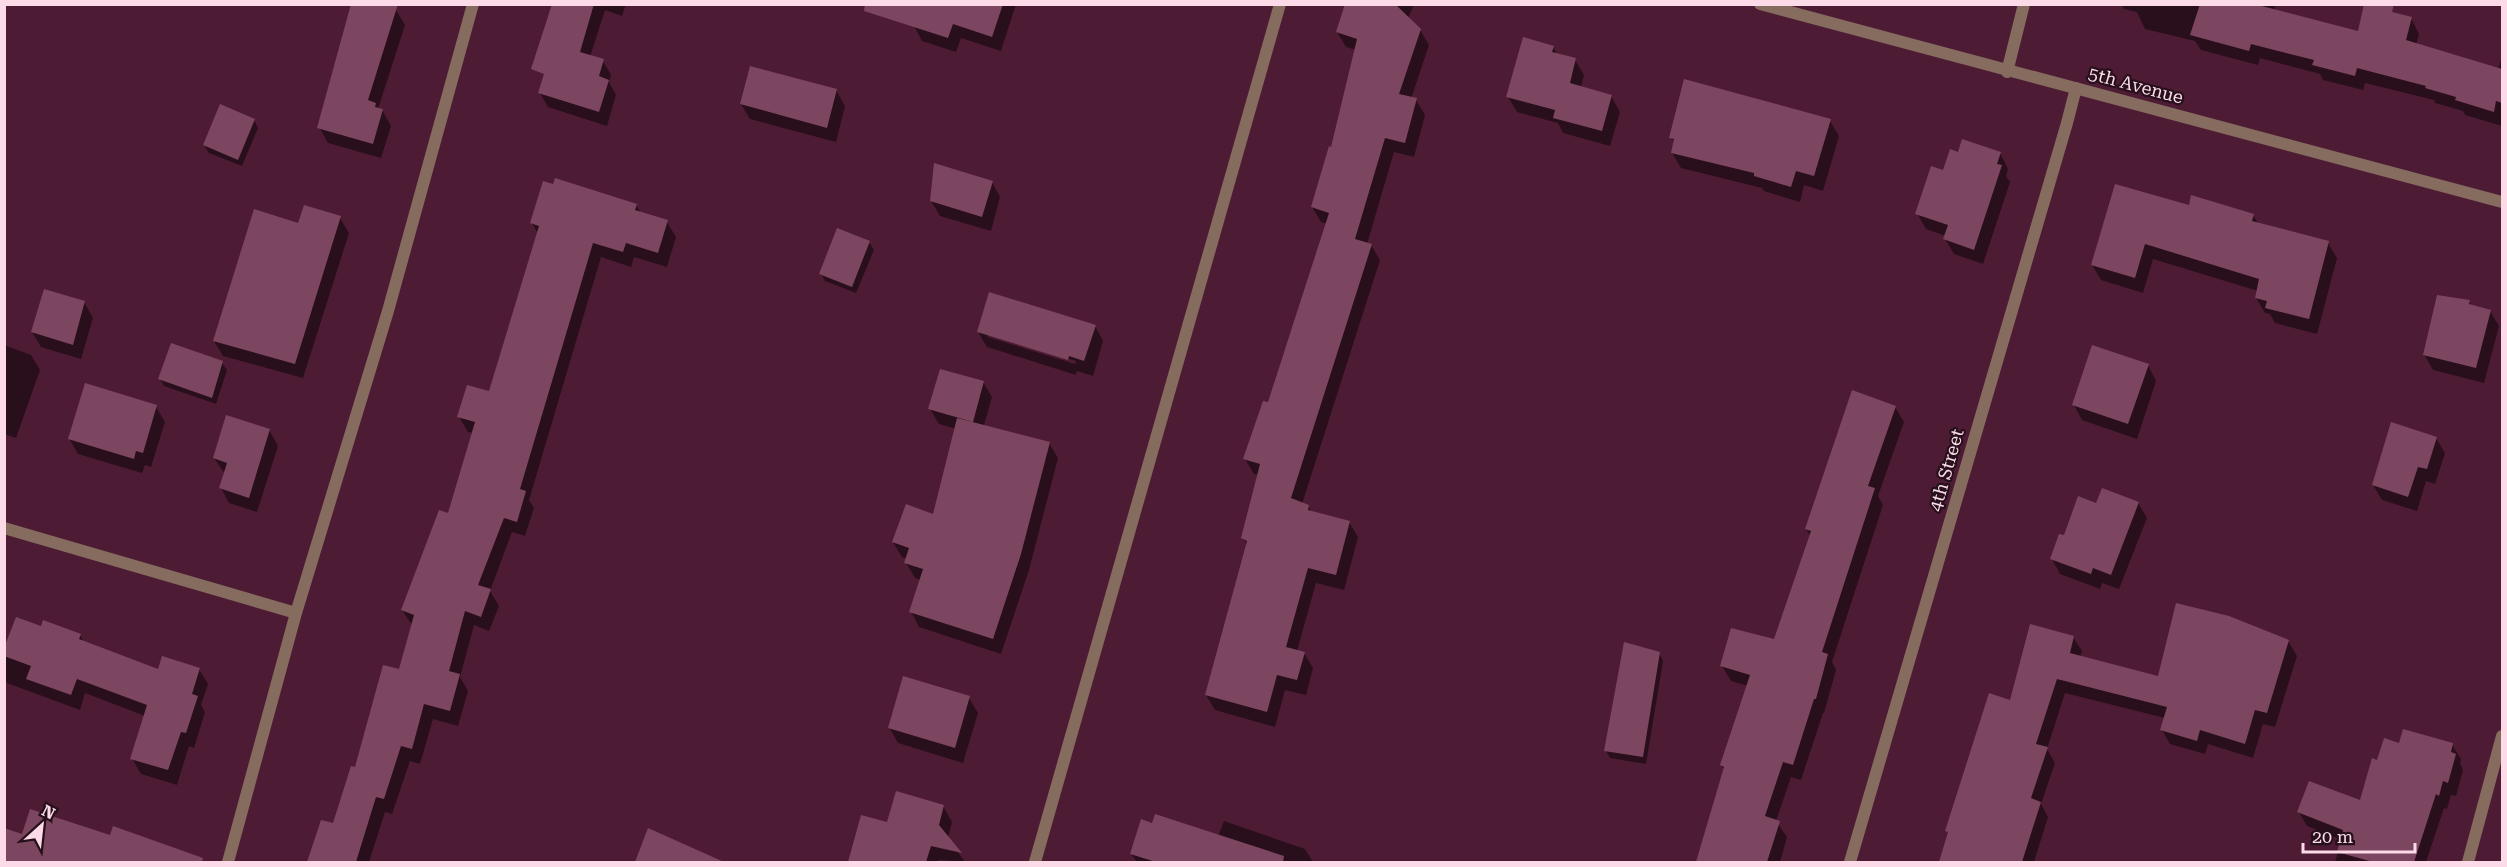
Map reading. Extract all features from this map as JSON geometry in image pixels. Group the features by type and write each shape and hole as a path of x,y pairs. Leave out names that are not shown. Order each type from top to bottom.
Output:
{"street":[{"path":"228,862 296,613 388,311 473,4"},
{"path":"1035,862 1280,4"},
{"name":"5th Avenue","path":"1760,4 2007,72 2076,88 2502,202"},
{"path":"2007,72 2024,4"},
{"name":"4th Street","path":"1850,862 2076,88"},
{"path":"4,528 296,613"},
{"path":"2468,862 2502,736"}],"building":[{"path":"351,4 398,4 368,100 376,103 375,107 383,109 373,144 317,128"},
{"path":"552,4 594,4 580,52 604,59 599,76 609,80 599,112 538,93 544,74 531,69"},
{"path":"865,4 1003,4 992,37 953,24 948,38 864,11"},
{"path":"1345,4 1395,4 1421,29 1399,94 1417,98 1405,143 1385,138 1355,239 1372,244 1291,498 1309,505 1308,510 1350,521 1336,575 1308,568 1286,647 1305,652 1297,680 1277,675 1267,712 1205,695 1247,541 1241,538 1260,464 1243,459 1263,401 1268,402 1329,213 1311,207 1329,146 1331,147 1357,39 1336,32"},
{"path":"2200,4 2254,4 2358,31 2364,4 2394,4 2392,12 2412,17 2406,40 2502,69 2502,103 2496,101 2494,112 2455,100 2456,97 2425,88 2426,86 2357,68 2355,76 2312,65 2314,60 2251,44 2249,51 2190,35"},
{"path":"1523,37 1554,46 1552,52 1576,58 1570,83 1612,95 1602,131 1553,118 1555,110 1506,97"},
{"path":"750,66 837,89 827,128 740,104"},
{"path":"1684,79 1831,119 1814,176 1796,171 1791,187 1754,176 1754,173 1671,153 1674,139 1669,138"},
{"path":"220,104 255,119 238,160 203,145"},
{"path":"1962,139 2001,152 1997,164 2002,165 1974,250 1943,239 1948,225 1915,214 1931,166 1943,170 1950,149 1958,152"},
{"path":"934,163 993,181 982,217 930,201"},
{"path":"555,178 637,204 635,210 668,220 658,253 626,243 623,252 593,243 520,489 526,491 517,522 504,518 478,585 491,589 481,617 465,611 449,671 460,674 450,711 424,704 412,749 401,746 384,799 376,797 356,862 307,862 321,820 333,823 351,766 355,767 383,665 399,669 414,615 401,610 439,510 448,513 475,422 457,417 467,385 489,391 539,226 530,223 543,181 553,184"},
{"path":"2115,184 2189,205 2191,195 2254,214 2252,221 2329,241 2309,319 2265,308 2267,301 2255,298 2259,279 2145,244 2135,278 2091,265"},
{"path":"304,205 341,216 295,364 213,341 254,209 298,223"},
{"path":"837,228 870,241 852,287 819,274"},
{"path":"44,289 85,301 73,345 31,332"},
{"path":"989,292 1096,325 1084,361 1069,356 1068,360 977,332"},
{"path":"2437,295 2470,300 2469,304 2491,310 2476,368 2423,355"},
{"path":"171,343 223,361 212,398 158,379"},
{"path":"2092,345 2149,364 2128,424 2072,405"},
{"path":"940,369 984,381 973,422 928,409"},
{"path":"85,383 157,405 143,453 136,451 134,459 68,439"},
{"path":"1852,390 1896,406 1868,486 1875,488 1822,652 1828,654 1816,699 1814,699 1793,765 1783,762 1765,816 1780,821 1767,862 1696,862 1724,767 1720,765 1750,675 1720,666 1731,628 1774,639 1811,531 1805,529"},
{"path":"226,415 270,429 249,498 219,488 227,463 213,458"},
{"path":"957,418 1050,442 1021,554 993,639 909,612 923,569 904,563 909,548 892,542 906,504 933,514"},
{"path":"2391,422 2437,437 2427,469 2418,467 2408,497 2372,485"},
{"path":"2102,488 2139,502 2111,575 2093,568 2091,574 2050,559 2059,534 2064,535 2078,496 2096,503"},
{"path":"2176,603 2229,616 2289,640 2267,713 2255,710 2245,744 2200,730 2197,741 2160,730 2167,707 2057,679 2036,744 2048,747 2031,798 2041,802 2022,862 1939,862 1948,832 1945,831 1989,693 2010,700 2030,624 2074,636 2070,653 2158,676"},
{"path":"16,617 41,626 43,620 81,634 79,639 158,669 162,656 200,668 192,694 198,696 186,733 181,732 168,770 130,759 147,705 77,679 71,695 26,679 31,666 4,656 4,648"},
{"path":"1624,642 1660,652 1643,757 1604,751"},
{"path":"903,676 970,696 955,748 888,728"},
{"path":"2403,729 2453,743 2451,752 2456,754 2448,783 2443,781 2439,796 2436,794 2414,862 2373,862 2337,852 2343,830 2297,812 2309,781 2360,800 2372,758 2377,760 2384,738 2399,743"},
{"path":"896,791 944,805 939,825 962,853 931,846 926,862 848,862 861,815 887,822"},
{"path":"30,809 110,835 113,826 203,858 202,862 4,862 4,828 22,834"},
{"path":"1155,814 1284,856 1283,862 1156,862 1130,854 1141,819 1152,823"},
{"path":"648,828 724,862 635,862"}]}
